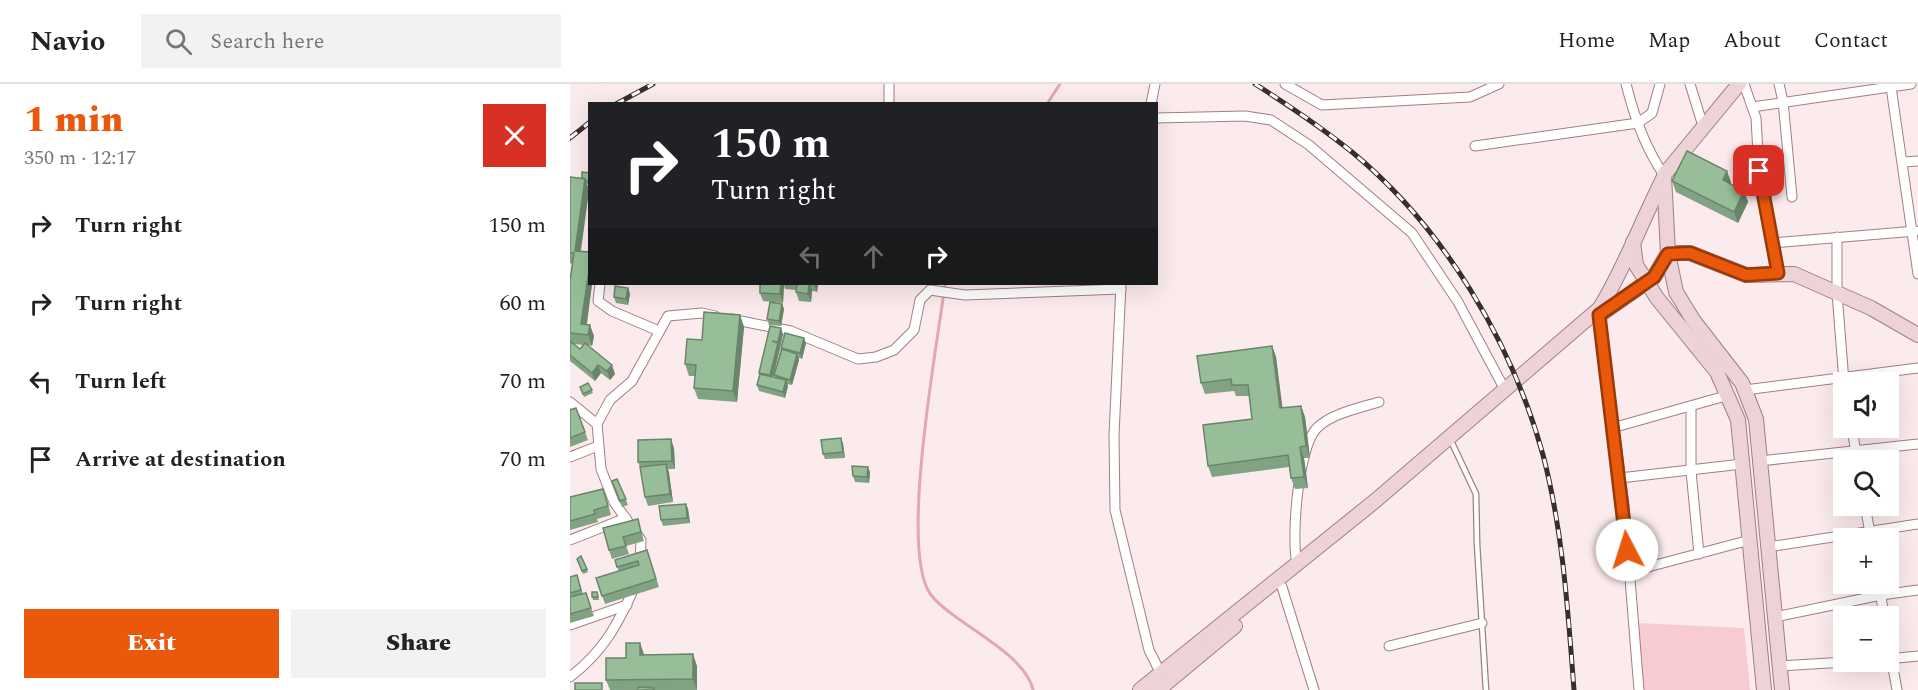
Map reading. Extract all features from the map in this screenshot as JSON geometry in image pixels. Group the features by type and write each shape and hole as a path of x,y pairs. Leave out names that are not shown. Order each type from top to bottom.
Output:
{"main road":[{"path":"1162,685 1297,564 1375,501 1600,308 1613,287 1664,176 1739,84"},
{"path":"1664,176 1668,254 1676,292 1745,390 1756,419 1782,690"},
{"path":"1633,240 1636,265 1646,282 1717,372 1738,420 1764,690"},
{"path":"1668,254 1690,253 1746,275 1794,274 1837,293 1918,335"},
{"path":"1140,690 1162,685 1282,587 1599,315 1654,277 1668,254"}],"street":[{"path":"889,84 889,102"},
{"path":"1151,102 1155,84"},
{"path":"1285,84 1322,105 1470,97 1499,84"},
{"path":"1626,84 1651,156 1664,176"},
{"path":"1475,146 1638,123 1652,113 1660,84"},
{"path":"1690,84 1703,126"},
{"path":"1744,84 1756,118 1759,171 1778,273"},
{"path":"1779,84 1783,101 1792,197"},
{"path":"1752,107 1854,88 1911,84"},
{"path":"1891,87 1915,231 1918,274"},
{"path":"1158,118 1245,116 1271,120 1309,145 1412,233 1458,302 1504,388"},
{"path":"1903,162 1918,160"},
{"path":"1772,243 1915,231"},
{"path":"1837,237 1837,293 1842,372"},
{"path":"600,285 598,301 612,311 659,331"},
{"path":"570,677 590,661 618,625 639,578 641,540 614,502 601,469 597,424 610,400 632,381 668,316 702,313 791,330 858,358 876,357 894,350 914,330 920,300 930,290 965,295 1121,286 1114,435 1116,510 1149,650 1162,685"},
{"path":"1599,315 1620,478 1639,690"},
{"path":"1893,372 1918,368"},
{"path":"1745,390 1833,381"},
{"path":"1612,428 1729,395"},
{"path":"570,402 597,424"},
{"path":"1297,564 1293,545 1301,467 1315,430 1339,415 1379,402"},
{"path":"1691,406 1691,471 1699,554"},
{"path":"1884,450 1918,444"},
{"path":"570,457 598,446"},
{"path":"1760,461 1833,456"},
{"path":"1620,478 1742,464"},
{"path":"570,540 626,518"},
{"path":"1899,528 1918,524"},
{"path":"1768,547 1833,539"},
{"path":"1629,572 1750,540"},
{"path":"1282,587 1314,690"},
{"path":"1775,617 1881,595 1918,590"},
{"path":"1881,595 1883,606"},
{"path":"570,625 627,605"},
{"path":"1389,646 1482,623"},
{"path":"1899,658 1918,656"},
{"path":"1779,666 1833,663"},
{"path":"1893,672 1897,690"}],"lane":[{"path":"1452,443 1476,494 1486,690"}],"shaded area":[{"path":"1637,623 1744,628 1750,690 1644,690"}],"building":[{"path":"1687,151 1727,171 1723,180 1744,191 1734,212 1672,181"},
{"path":"582,172 588,173 588,182 582,178"},
{"path":"570,177 585,179 575,251 588,252 588,277 581,324 590,325 588,335 570,333 570,281 574,253 570,253"},
{"path":"760,285 781,285 780,294 760,293"},
{"path":"797,285 809,285 808,294 796,292"},
{"path":"615,286 628,288 626,299 614,297"},
{"path":"770,302 782,304 779,321 767,319"},
{"path":"704,312 740,315 733,391 694,388 696,365 685,364 687,339 702,340"},
{"path":"770,326 781,328 778,342 772,341 778,343 770,375 759,373"},
{"path":"785,333 804,338 800,353 781,348"},
{"path":"570,341 580,349 585,343 612,365 607,371 598,365 592,373 570,355"},
{"path":"1272,346 1280,408 1301,406 1306,446 1300,447 1304,477 1291,478 1288,455 1208,466 1203,425 1252,419 1248,385 1232,385 1231,379 1201,383 1197,356"},
{"path":"782,349 797,354 790,380 774,375"},
{"path":"760,374 786,380 783,392 757,385"},
{"path":"588,383 592,390 583,394 580,387"},
{"path":"576,408 585,432 570,438 570,410"},
{"path":"841,438 843,452 823,454 821,440"},
{"path":"671,439 672,461 638,462 638,440"},
{"path":"666,464 670,494 645,497 640,467"},
{"path":"852,466 868,467 867,477 853,476"},
{"path":"617,479 626,499 620,501 612,481"},
{"path":"603,489 608,506 594,510 595,514 570,521 570,497"},
{"path":"686,504 687,518 661,520 659,506"},
{"path":"638,519 641,532 623,537 626,546 609,550 603,528"},
{"path":"647,550 656,579 602,596 596,578 639,565 638,561 617,567 615,560"},
{"path":"581,556 587,569 582,571 577,559"},
{"path":"577,575 581,590 570,593 570,577"},
{"path":"592,592 597,592 598,597 592,597"},
{"path":"586,593 591,608 570,614 570,597"},
{"path":"626,643 640,643 640,655 693,654 693,679 606,680 606,658 626,658"},
{"path":"575,683 602,683 602,690 575,690"},
{"path":"638,687 654,688 654,690 638,690"}],"waterway":[{"path":"1048,102 1060,84"},
{"path":"945,285 923,445 919,493 918,536 922,572 931,595 942,606 1017,663 1027,676 1033,690"}],"railway":[{"path":"620,102 653,84"},
{"path":"1255,84 1352,152 1385,182 1416,215 1444,251 1470,289 1493,329 1530,413 1550,484 1564,572 1574,690"},
{"path":"570,138 588,124"}],"route":[{"path":"1627,550 1624,505 1608,403 1599,315 1654,277 1668,254 1690,253 1746,275 1778,273 1759,171"}]}
